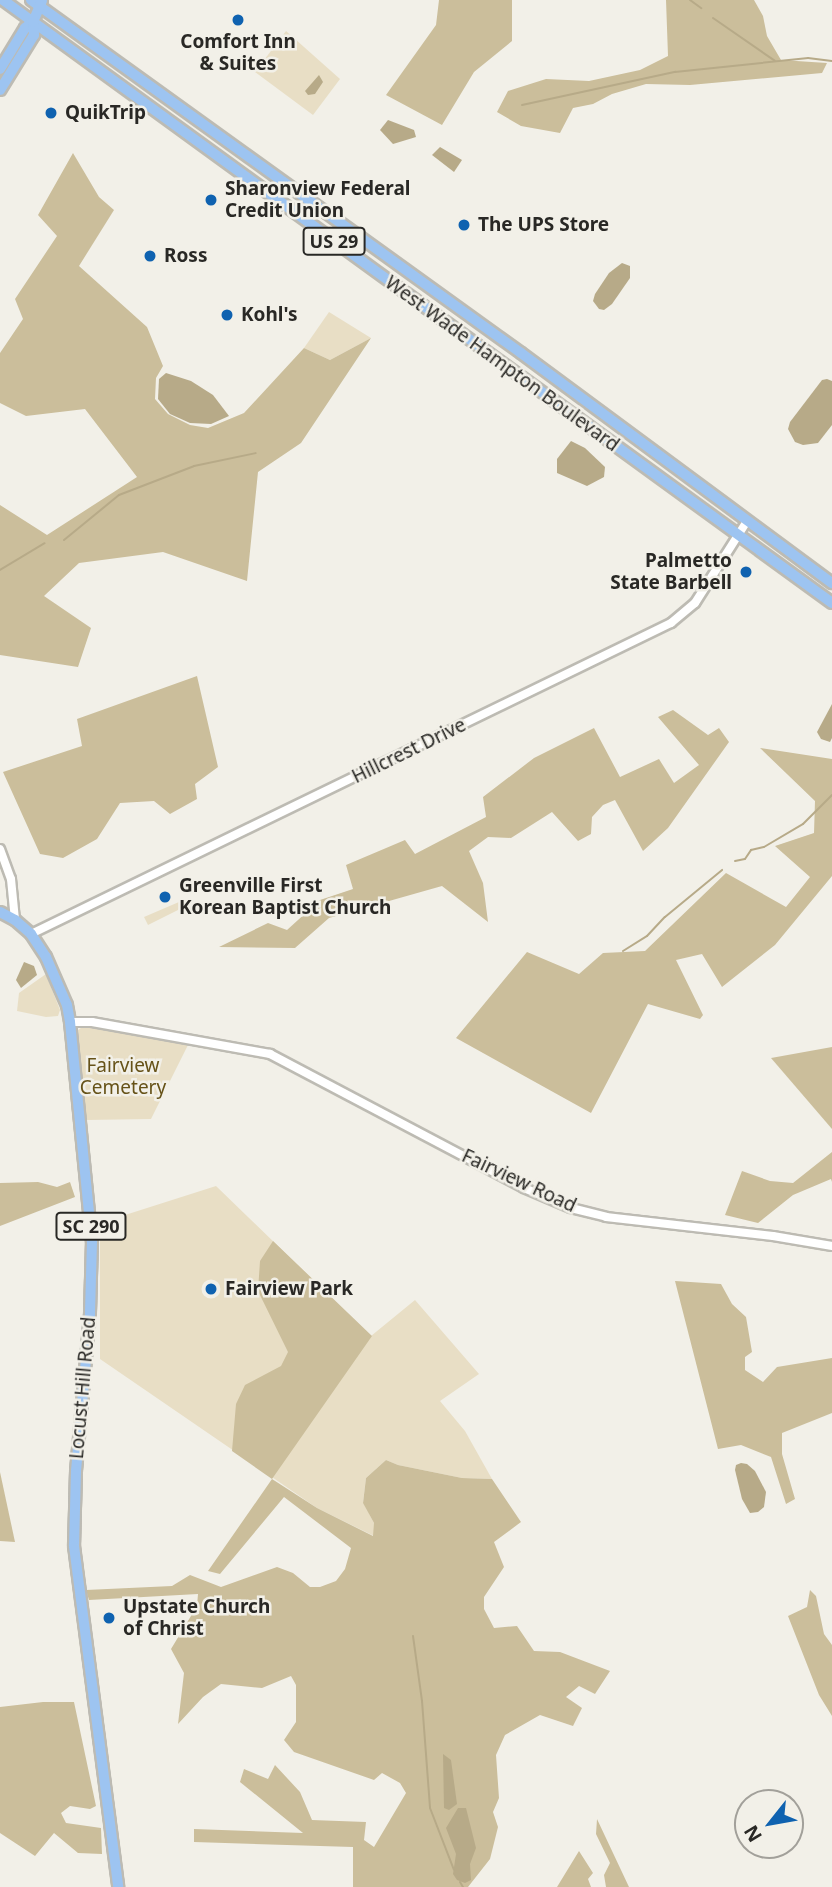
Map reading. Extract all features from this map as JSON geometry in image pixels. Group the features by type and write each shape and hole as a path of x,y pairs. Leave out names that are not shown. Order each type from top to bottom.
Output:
{"main road":[{"name":"West Wade Hampton Boulevard","path":"3,0 832,603"},
{"path":"0,90 34,36 33,22 38,2 52,0"},
{"name":"West Wade Hampton Boulevard","path":"38,2 832,583"},
{"path":"0,69 24,28 33,22"},
{"name":"Locust Hill Road","path":"0,912 15,920 31,934 58,983 70,1022 92,1241 90,1314 76,1471 74,1546 118,1887"}],"street":[{"name":"Hillcrest Drive","path":"31,934 671,624 695,603 747,522"},
{"path":"0,849 12,883 15,920"},
{"name":"Fairview Road","path":"70,1022 92,1022 270,1054 524,1188 571,1208 606,1217 748,1233 832,1246"}],"green space":[{"path":"286,31 340,79 313,115 255,72"},
{"path":"329,312 371,338 330,360 304,348"},
{"path":"186,899 188,902 178,910 148,925 144,917"},
{"path":"46,974 60,1010 58,1016 46,1017 17,1011 19,993"},
{"name":"Fairview Cemetery","path":"85,1025 189,1043 151,1119 86,1120 74,1033"},
{"name":"Fairview Park","path":"216,1186 371,1336 415,1300 479,1374 440,1401 465,1431 492,1479 462,1478 386,1460 366,1478 363,1502 374,1523 374,1536 317,1508 100,1359 100,1223"}],"shaded area":[{"path":"439,0 512,0 512,41 474,72 442,125 386,95 436,25"},
{"path":"666,0 754,0 763,16 767,36 781,60 827,63 822,73 690,85 646,84 612,94 593,104 573,108 560,133 521,126 497,112 508,91 546,79 589,81 640,70 668,56"},
{"path":"319,75 323,82 315,94 308,95 305,91"},
{"path":"388,120 414,130 416,137 393,144 380,130"},
{"path":"440,147 462,160 454,172 432,155"},
{"path":"73,153 99,197 114,210 79,266 147,327 163,366 156,378 155,399 168,414 190,425 208,428 244,413 304,348 330,360 371,338 301,443 258,472 247,581 163,552 79,563 44,596 91,628 78,667 0,655 0,505 47,535 137,477 85,409 26,416 0,403 0,353 23,319 15,299 57,236 38,215"},
{"path":"622,263 630,266 630,278 612,304 604,310 599,309 593,301 595,294 609,273"},
{"path":"166,373 191,381 213,395 229,416 211,424 190,423 170,414 158,399 159,379"},
{"path":"822,380 832,381 832,425 818,443 803,445 795,442 788,429 790,422"},
{"path":"571,441 585,448 605,467 604,477 587,486 557,473 557,459"},
{"path":"197,676 218,767 195,784 197,799 170,814 154,801 120,803 97,839 63,858 40,854 3,772 82,746 77,719"},
{"path":"832,704 830,742 821,739 817,732"},
{"path":"673,710 708,735 719,728 729,742 668,828 643,851 615,800 603,805 592,817 591,834 578,841 552,812 511,838 488,837 469,851 483,883 488,922 442,886 329,918 295,948 219,947 268,923 287,930 320,900 353,889 346,865 405,840 415,854 486,817 483,797 534,758 594,728 620,777 659,759 674,783 699,765 658,717"},
{"path":"760,748 832,759 832,876 775,945 722,987 702,954 676,960 703,1015 700,1019 648,1004 591,1113 456,1038 527,952 579,974 603,953 645,951 726,873 786,907 810,877 775,846 814,833 815,801"},
{"path":"24,962 34,966 37,975 21,988 16,980"},
{"path":"832,1047 832,1129 771,1058"},
{"path":"832,1152 832,1182 831,1179 793,1195 758,1223 725,1215 742,1171 770,1181 793,1183"},
{"path":"38,1182 57,1187 70,1182 75,1197 0,1226 0,1183"},
{"path":"273,1241 372,1336 272,1479 232,1451 236,1404 245,1385 281,1366 288,1352 258,1291 260,1261"},
{"path":"675,1281 721,1284 732,1304 746,1317 752,1352 745,1357 745,1370 763,1382 777,1367 832,1358 832,1413 782,1433 782,1454 795,1499 786,1504 771,1457 741,1445 718,1449"},
{"path":"386,1460 462,1478 492,1479 521,1522 494,1542 504,1567 484,1597 484,1609 494,1628 517,1626 534,1651 560,1652 610,1671 595,1694 579,1686 566,1697 582,1708 573,1726 540,1715 505,1735 496,1755 499,1798 493,1812 498,1827 490,1859 468,1887 353,1887 353,1847 194,1842 194,1829 303,1833 240,1782 244,1769 268,1779 275,1765 300,1792 312,1820 366,1822 364,1840 374,1847 406,1793 400,1783 382,1773 374,1780 294,1752 284,1740 296,1722 296,1685 291,1676 262,1688 221,1684 203,1697 178,1724 184,1673 171,1649 197,1606 198,1594 89,1600 86,1590 172,1586 190,1575 221,1587 277,1567 293,1573 310,1587 320,1587 336,1581 345,1569 351,1548 284,1497 220,1574 208,1571 272,1479 317,1508 373,1536 374,1523 363,1503 366,1478"},
{"path":"747,1464 755,1471 766,1492 764,1507 758,1512 750,1513 742,1499 735,1470 736,1465"},
{"path":"0,1472 15,1542 0,1541"},
{"path":"810,1590 816,1596 824,1634 832,1645 832,1716 819,1695 788,1616 807,1607"},
{"path":"74,1702 96,1806 90,1809 70,1806 61,1813 66,1823 101,1828 102,1854 78,1853 54,1833 35,1856 0,1833 0,1707"},
{"path":"443,1754 451,1760 457,1804 449,1810 444,1808"},
{"path":"458,1808 466,1808 476,1848 470,1864 471,1880 465,1883 457,1880 453,1874 456,1854 446,1828"},
{"path":"597,1819 629,1887 606,1887 604,1875 610,1863 596,1834"},
{"path":"579,1851 593,1873 588,1879 591,1887 557,1887"}],"waterway":[{"path":"690,0 701,8"},
{"path":"713,18 775,61"},
{"path":"522,105 675,72 808,58 832,61"},
{"path":"64,540 119,495 194,466 256,453"},
{"path":"0,570 45,543"},
{"path":"735,861 745,859 751,850 764,847 803,824 832,795"},
{"path":"623,951 647,936 665,917 722,870"},
{"path":"413,1636 422,1701 430,1808 454,1870"},
{"path":"460,1882 463,1887"}],"place":[{"name":"Comfort Inn & Suites","path":"238,20"},
{"name":"QuikTrip","path":"51,113"},
{"name":"Sharonview Federal Credit Union","path":"211,200"},
{"name":"The UPS Store","path":"464,225"},
{"name":"Ross","path":"150,256"},
{"name":"Kohl's","path":"227,315"},
{"name":"Palmetto State Barbell","path":"746,572"},
{"name":"Greenville First Korean Baptist Church","path":"165,897"},
{"name":"Fairview Park","path":"211,1289"},
{"name":"Upstate Church of Christ","path":"109,1618"}]}
